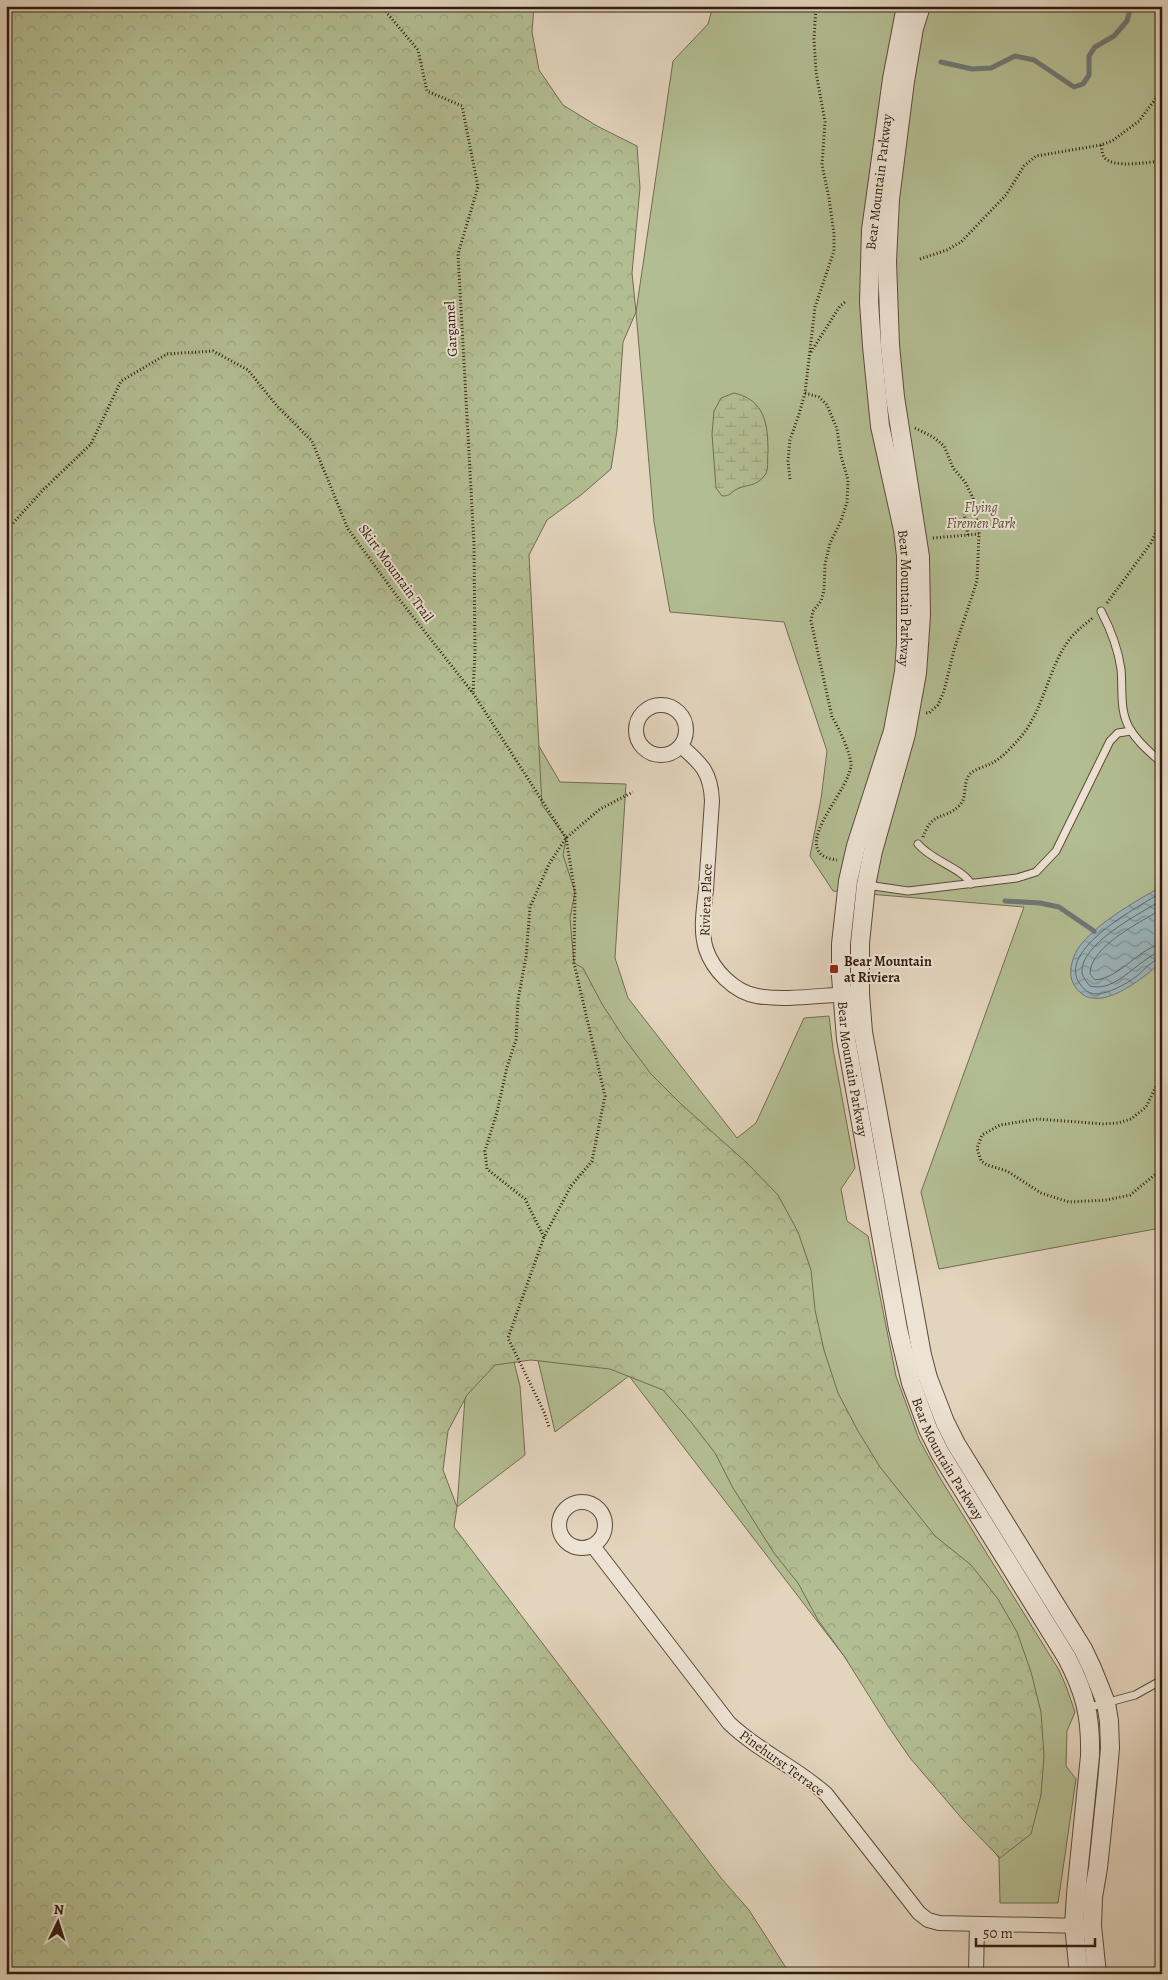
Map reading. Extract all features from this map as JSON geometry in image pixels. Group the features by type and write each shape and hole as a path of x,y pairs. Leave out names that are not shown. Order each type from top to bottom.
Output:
{"street":[{"name":"Bear Mountain Parkway","path":"906,6 892,79 871,230 869,302 880,426 903,530 906,556 906,644 904,672 893,731 856,846 848,881 841,944 842,994 846,1039 880,1235 904,1358 913,1390 928,1429 940,1453 1066,1658 1080,1683 1087,1708 1091,1735 1090,1756 1076,1894 1097,1974"},
{"name":"Bear Mountain Parkway","path":"921,6 914,28 905,81 890,200 887,261 889,336 895,396 920,556 919,644 910,714 873,851 866,885 860,943 860,994 863,1032 882,1129 899,1232 928,1378 945,1422 956,1444 1083,1649 1106,1703 1110,1748 1098,1868 1093,1897 1083,1926 1079,1974"},
{"name":"Riviera Place","path":"681,746 706,770 711,785 712,802 703,925 706,948 713,964 725,979 739,989 754,996 771,998 860,994"},
{"name":"Pinehurst Terrace","path":"593,1546 729,1722 740,1733 814,1783 826,1794 919,1913 928,1920 939,1923 1083,1926"},
{"path":"976,1974 977,1924"}],"lane":[{"path":"1101,611 1111,630 1117,650 1121,670 1123,710 1131,730 1140,743 1162,763"},
{"path":"866,885 908,891 1016,878 1036,872 1056,851 1110,741 1118,733 1131,730"},
{"path":"918,844 933,858 967,877 971,884"},
{"path":"1087,1708 1135,1695 1162,1680"}],"path":[{"name":"Gargamel","path":"381,6 418,50 427,91 462,106 478,187 458,254 474,544 475,652 473,693"},
{"path":"790,479 789,446 805,393 816,307 834,251 834,234 822,166 824,122 816,72 814,39 816,6"},
{"path":"920,259 947,250 961,242 1006,195 1024,166 1036,156 1100,145 1112,141 1139,121 1162,90"},
{"path":"1100,145 1104,156 1110,161 1120,164 1162,161"},
{"path":"810,352 840,306 845,302"},
{"name":"Skirt Mountain Trail","path":"6,531 43,490 91,444 121,382 166,354 213,352 248,370 277,406 312,441 348,529 399,599 473,693 566,838"},
{"path":"805,393 819,397 827,405 838,429 841,456 848,480 846,502 841,521 830,543 825,564 824,591 821,601 813,611 811,621 832,717 841,731 850,757 851,767 844,785 821,822 816,844 818,851 824,857 838,861"},
{"path":"910,714 929,713 942,699 954,650 977,581 979,534 976,508 970,491 953,468 944,446 933,437 915,428"},
{"path":"918,844 930,821 960,805 964,798 968,776 973,771 1000,758 1019,739 1038,708 1058,661 1069,641 1078,630 1101,611 1151,543 1159,525 1162,495"},
{"path":"968,535 964,513 976,508"},
{"path":"952,525 966,524"},
{"path":"933,538 979,534"},
{"path":"544,1237 526,1199 487,1169 485,1151 516,1040 518,1000 526,957 530,908 549,864 566,838 600,809 633,792"},
{"path":"549,1428 544,1412 508,1338 544,1237 571,1186 592,1161 605,1096 574,963 575,892 566,838"},
{"path":"1162,1074 1146,1107 1131,1119 1118,1123 1104,1124 1038,1119 1000,1125 982,1135 977,1148 981,1160 987,1165 1007,1171 1041,1193 1070,1202 1107,1200 1130,1195 1162,1169"}],"green space":[{"path":"6,6 534,6 532,32 539,70 563,105 597,126 637,146 640,188 632,273 636,312 623,342 617,430 611,469 581,495 547,520 529,555 542,805 566,838 563,855 575,892 570,918 574,963 583,968 602,1004 651,1074 681,1104 747,1163 778,1195 798,1232 811,1270 815,1310 824,1350 838,1393 858,1431 880,1467 935,1536 971,1565 998,1599 1017,1632 1031,1672 1041,1712 1044,1756 1041,1795 1031,1834 1000,1858 964,1821 910,1758 844,1656 818,1620 798,1583 774,1553 733,1488 715,1453 663,1390 610,1369 531,1360 495,1365 467,1395 448,1431 443,1470 457,1507 454,1527 721,1878 749,1910 790,1974 6,1974"},
{"name":"Flying Firemen Park","path":"713,6 1162,6 1162,1226 1155,1229 939,1269 921,1192 1024,907 833,891 810,856 821,799 827,751 784,622 670,612 654,522 636,312 673,61 708,24"},
{"path":"734,393 752,401 763,415 767,432 767,467 765,475 758,482 722,496 716,488 712,434 714,411 721,398"},
{"path":"514,703 560,782 626,784 615,958 628,998 737,1138 756,1123 804,1018 829,1016 833,1049 855,1168 841,1189 847,1221 868,1236 896,1376 919,1439 940,1478 1059,1670 1075,1712 1067,1731 1066,1766 1076,1779 1058,1903 1000,1903 999,1858 629,1376 555,1432 533,1339"},
{"path":"509,1342 520,1386 525,1455 457,1507 469,1343"}],"water":[{"path":"1162,886 1162,962 1142,978 1117,993 1104,998 1092,998 1082,994 1073,983 1071,971 1072,962 1077,950 1084,940 1128,906"}],"waterway":[{"path":"941,62 972,69 991,68 1015,56 1034,60 1074,87 1083,84 1089,75 1089,56 1095,47 1114,36 1127,21 1131,6"},
{"path":"1005,901 1040,903 1059,907 1094,931"}],"place":[{"name":"Bear Mountain at Riviera","path":"834,969"}]}
